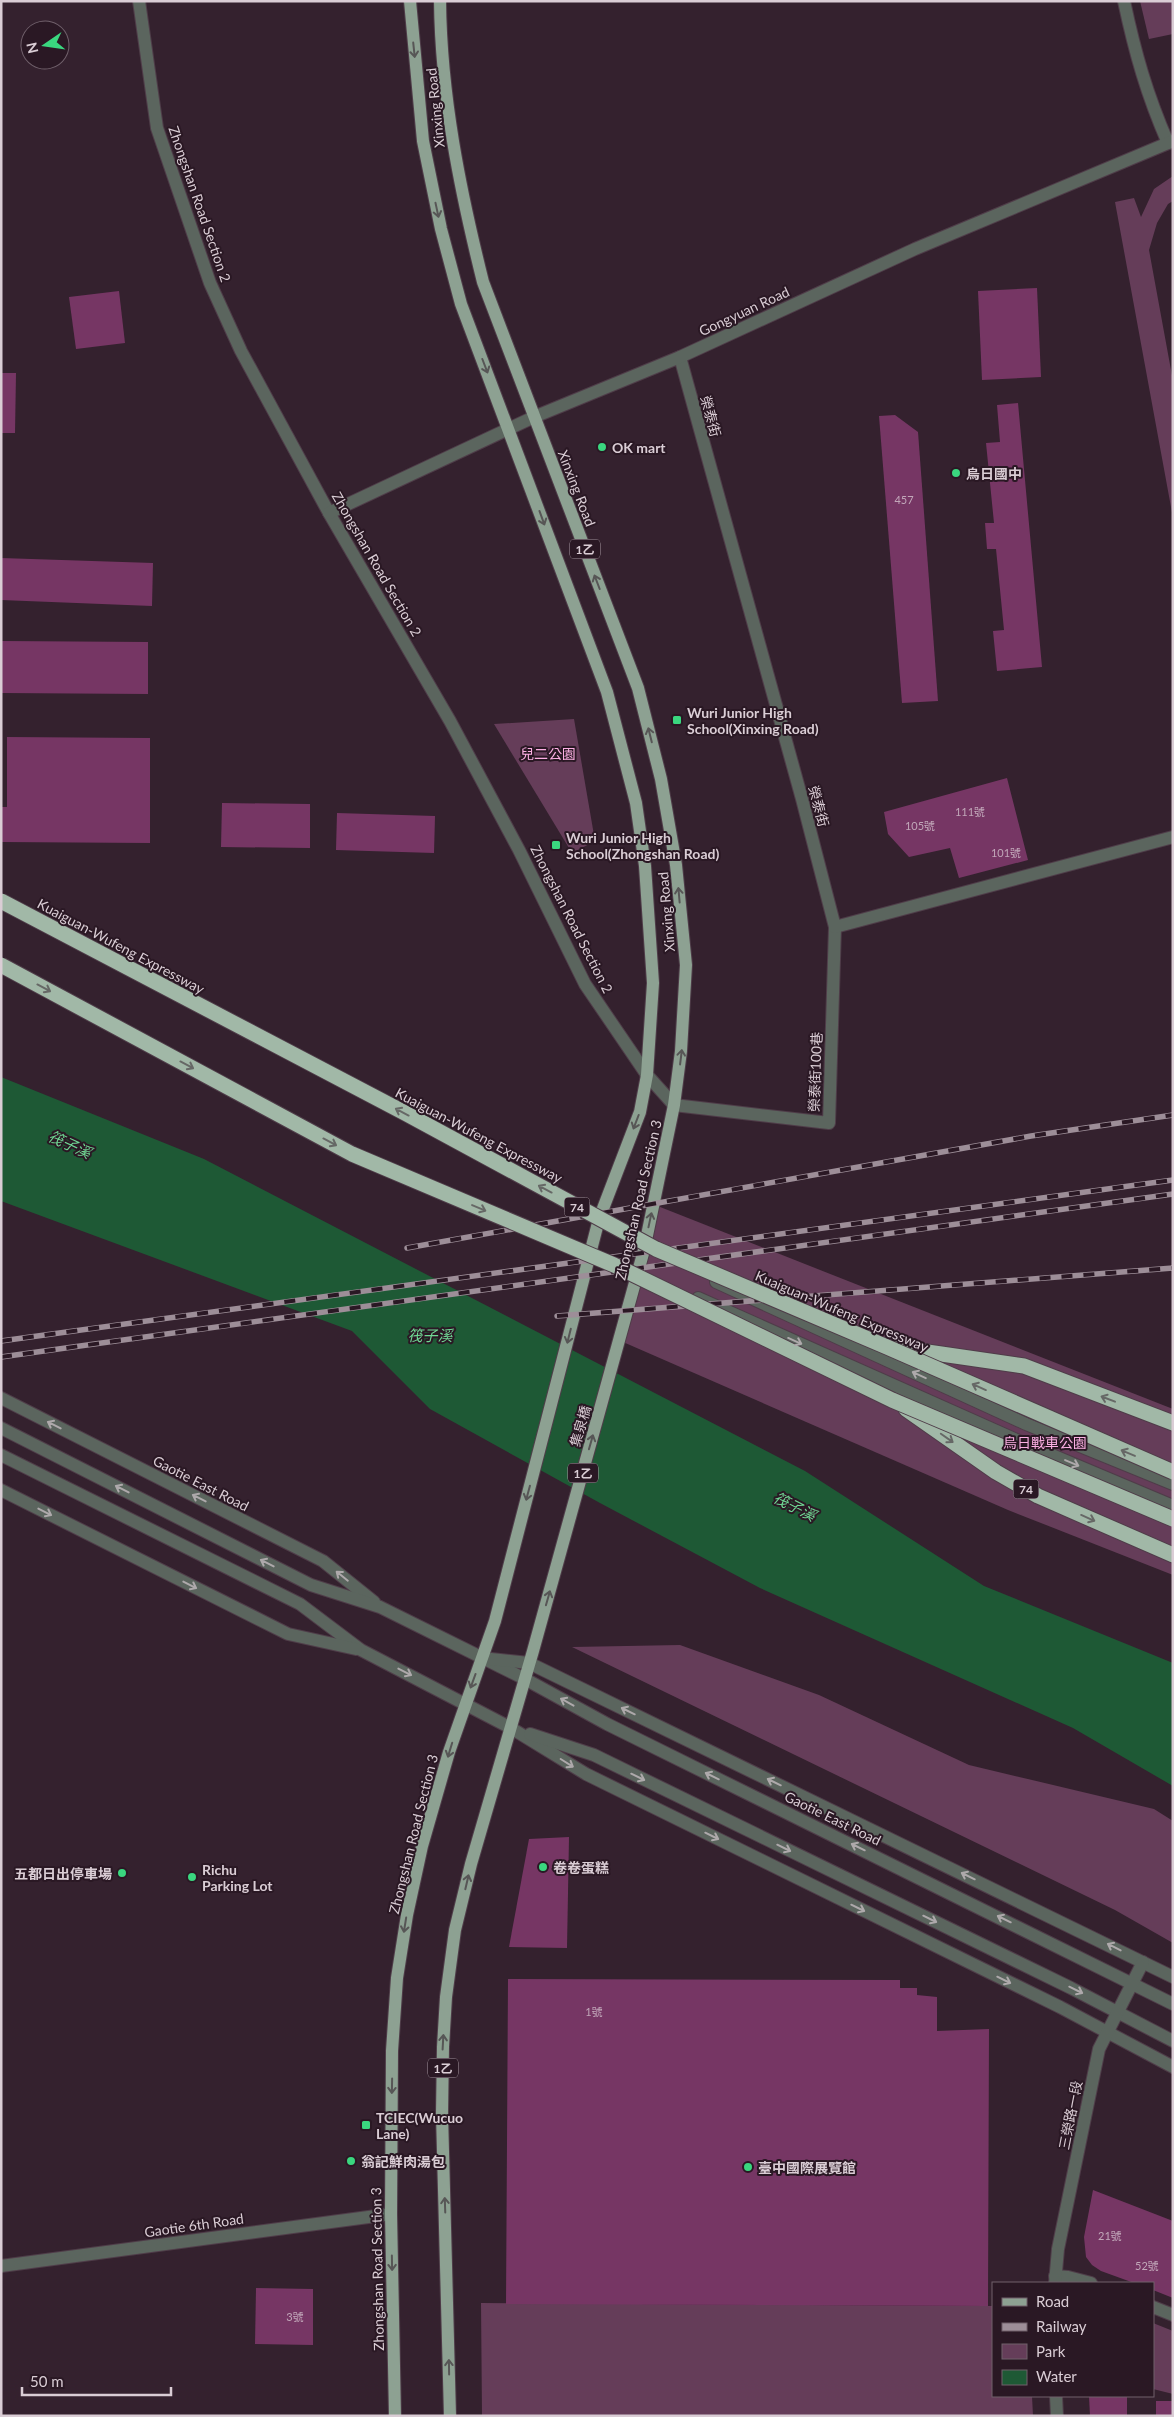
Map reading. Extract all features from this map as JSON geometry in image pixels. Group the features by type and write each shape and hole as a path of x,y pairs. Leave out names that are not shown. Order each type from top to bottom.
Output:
{"highway":[{"name":"Kuaiguan-Wufeng Expressway","path":"1,901 413,1118 656,1249 887,1346 1173,1472"},
{"name":"74","path":"1,965 352,1154 614,1265 892,1400 1173,1519"},
{"name":"74","path":"887,1346 1024,1366 1173,1423"},
{"name":"74","path":"892,1400 996,1472 1038,1496 1173,1555"}],"main road":[{"name":"Xinxing Road","path":"410,1 423,141 441,229 461,304 607,692 636,802 645,866 653,983 647,1075"},
{"name":"Xinxing Road","path":"440,1 454,147 466,213 483,282 638,688 661,779 676,865 686,966 681,1051 674,1105"},
{"name":"Zhongshan Road Section 3","path":"395,2416 391,2214 392,2051 397,1978 407,1915 422,1846 465,1704 493,1625 599,1219 640,1112 647,1075"},
{"name":"Zhongshan Road Section 3","path":"631,1301 644,1250 674,1105"},
{"name":"集泉橋","path":"530,1663 631,1301"},
{"name":"1乙","path":"450,2416 442,2114 446,1997 455,1930 471,1864 530,1663"}],"street":[{"name":"Zhongshan Road Section 2","path":"139,1 157,128 210,283 241,351 330,513 450,721 520,850 585,984 647,1075 674,1105"},
{"path":"1124,1 1136,59 1151,104 1171,142"},
{"name":"Gongyuan Road","path":"330,513 510,430 534,417 680,357 915,249 1171,142"},
{"name":"榮泰街","path":"680,357 802,799 835,927"},
{"path":"835,927 1173,837"},
{"name":"榮泰街100巷","path":"674,1105 829,1123 835,927"},
{"path":"644,1250 1026,1424 1173,1484"},
{"path":"638,1272 1004,1434 1173,1506"},
{"name":"Gaotie East Road","path":"1,1398 323,1561 380,1607"},
{"name":"Gaotie East Road","path":"1,1428 311,1584 380,1607 525,1679 607,1724 1173,2004"},
{"path":"1,1455 300,1604 362,1650 510,1728 586,1774 1107,2032 1173,2067"},
{"path":"1,1490 288,1634 362,1650"},
{"name":"Gaotie East Road","path":"481,1658 530,1663 1173,1977"},
{"path":"510,1728 594,1755 1118,2012 1173,2041"},
{"name":"三榮路一段","path":"1055,2280 1058,2249 1098,2049 1143,1962"},
{"name":"Gaotie 6th Road","path":"1,2266 391,2214"},
{"path":"1055,2280 1068,2277 1087,2282"},
{"path":"1154,2307 1173,2315"},
{"path":"1056,2397 1057,2416"}],"green space":[{"path":"1140,1 1173,1 1173,34 1149,39"},
{"path":"1173,176 1173,201 1168,204 1157,223 1149,250 1173,381 1173,518 1115,202 1134,198 1141,217 1154,189"},
{"name":"兒二公園","path":"574,719 595,841 572,853 494,724"},
{"name":"烏日戰車公園","path":"650,1203 1173,1409 1173,1575 1008,1510 623,1342"},
{"path":"680,1645 819,1695 969,1765 1154,1809 1173,1821 1173,1943 1115,1910 572,1647"},
{"path":"481,2303 992,2306 992,2397 1032,2397 1033,2416 482,2416"},
{"path":"1154,2323 1173,2331 1173,2394 1154,2389"}],"water":[{"name":"筏子溪","path":"1,1077 204,1159 805,1471 984,1586 1173,1663 1173,1786 1073,1728 760,1588 600,1503 430,1409 352,1331 1,1201"}],"building":[{"path":"1037,288 1041,377 982,380 978,291"},
{"path":"119,291 125,343 76,349 69,297"},
{"path":"1,373 16,373 15,433 1,433"},
{"path":"1018,403 1042,667 997,671 993,631 1004,630 996,549 987,549 985,523 994,523 986,443 1000,442 997,405"},
{"path":"895,415 918,432 938,701 902,703 879,416"},
{"path":"1,558 153,563 152,606 1,600"},
{"path":"1,641 148,642 148,694 1,693"},
{"path":"7,737 150,738 150,843 1,842 1,807 7,807"},
{"path":"1007,778 1028,860 959,878 950,848 909,857 888,834 884,812"},
{"path":"222,803 310,804 310,848 221,847"},
{"path":"337,813 435,816 434,853 336,850"},
{"path":"569,1837 567,1948 509,1947 529,1839"},
{"name":"臺中國際展覽館","path":"508,1979 900,1980 900,1988 917,1988 917,1995 937,1997 937,2031 989,2029 988,2306 506,2304"},
{"path":"1093,2190 1173,2221 1173,2298 1154,2290 1154,2282 1131,2282 1101,2271 1092,2265 1086,2257 1084,2237"},
{"path":"256,2288 313,2289 313,2345 255,2344"},
{"path":"1089,2397 1127,2397 1127,2416 1090,2416"},
{"path":"1156,2401 1173,2401 1173,2416 1156,2416"}],"railway":[{"path":"407,1248 1031,1136 1173,1115"},
{"path":"1,1341 1173,1180"},
{"path":"1,1357 1173,1194"},
{"path":"557,1316 1173,1268"}],"place":[{"name":"OK mart","path":"602,447"},
{"name":"烏日國中","path":"956,473"},
{"name":"Wuri Junior High School(Xinxing Road)","path":"677,720"},
{"name":"Wuri Junior High School(Zhongshan Road)","path":"556,845"},
{"name":"卷卷蛋糕","path":"543,1867"},
{"name":"五都日出停車場","path":"122,1873"},
{"name":"Richu Parking Lot","path":"192,1877"},
{"name":"TCIEC(Wucuo Lane)","path":"366,2125"},
{"name":"翁記鮮肉湯包","path":"351,2161"},
{"name":"臺中國際展覽館","path":"748,2167"}]}
